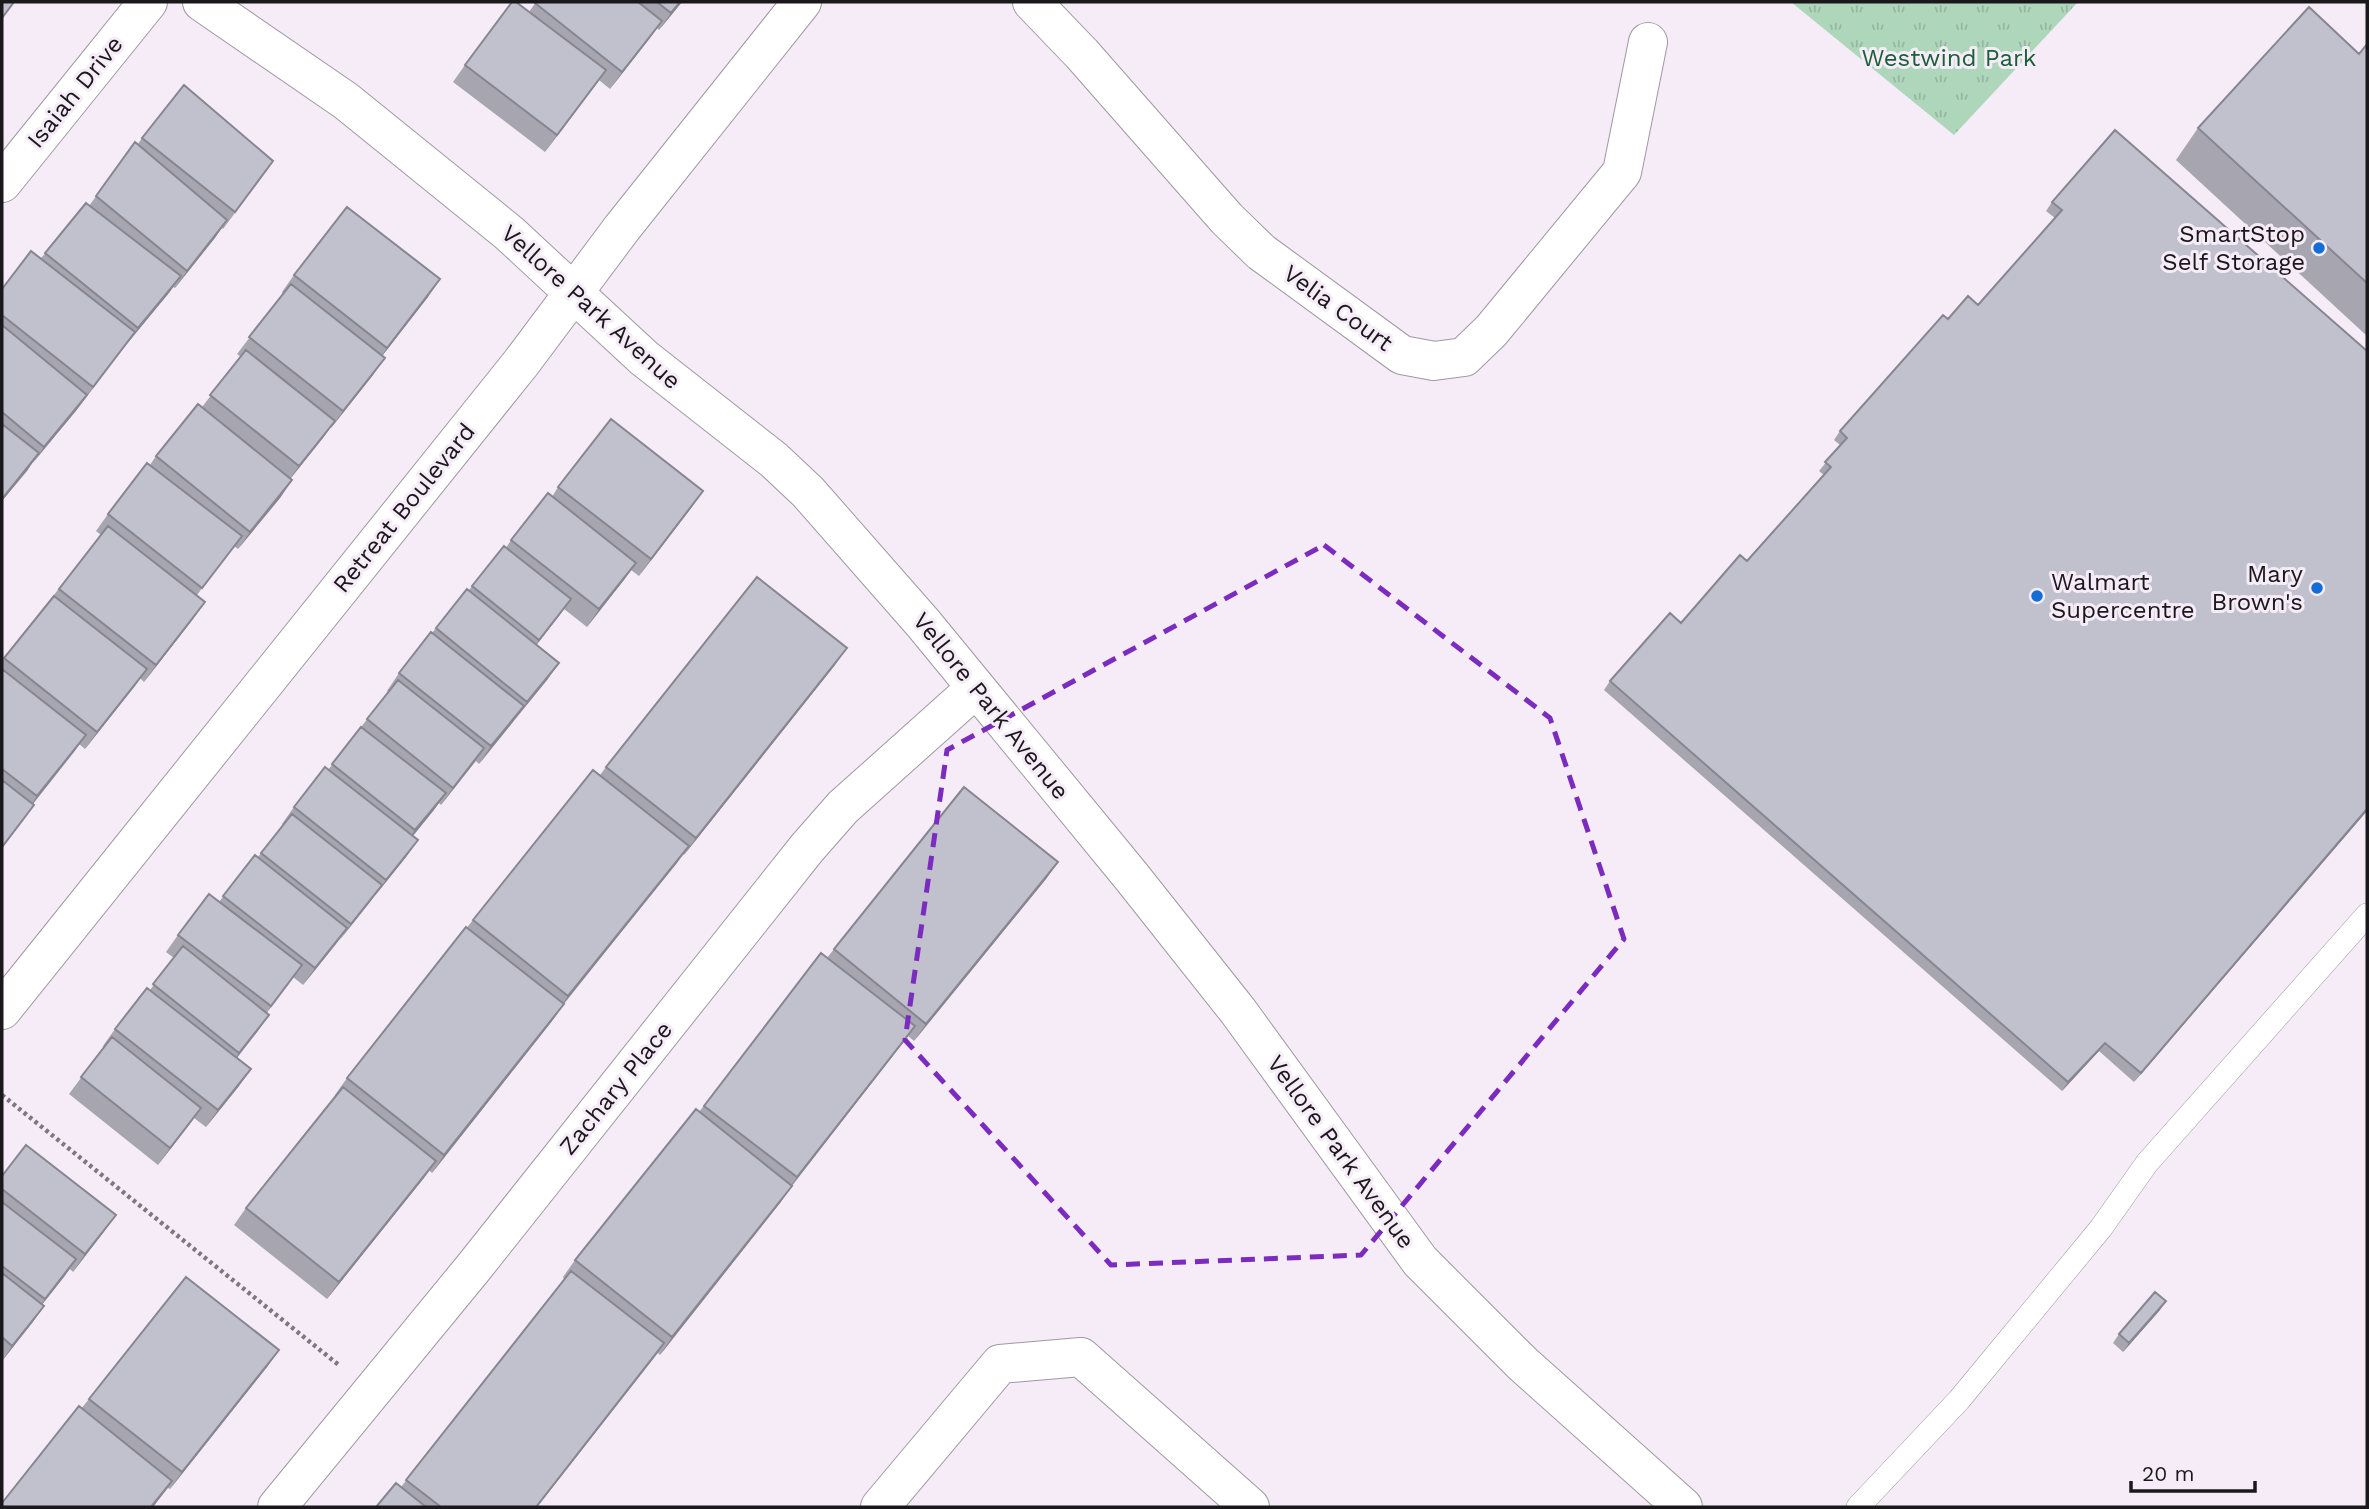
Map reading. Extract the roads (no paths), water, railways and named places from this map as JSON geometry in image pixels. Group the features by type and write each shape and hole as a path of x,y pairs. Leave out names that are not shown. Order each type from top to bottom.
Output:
{"street":[{"name":"Isaiah Drive","path":"2,183 148,2"},
{"name":"Vellore Park Avenue","path":"202,2 346,101 509,233 644,358 774,460 808,492 879,571 976,688 1238,1011 1420,1261 1523,1364 1683,1507"},
{"name":"Retreat Boulevard","path":"2,1010 512,374 622,228 802,2"},
{"name":"Velia Court","path":"1032,2 1227,219 1261,252 1402,355 1434,361 1464,357 1491,331 1622,172 1648,42"},
{"name":"Zachary Place","path":"277,1507 474,1267 842,807 976,688"},
{"path":"880,1507 1000,1364 1081,1356 1250,1507"}],"lane":[{"path":"1858,1507 1959,1400 2101,1228 2147,1163 2367,915"}],"place":[{"name":"SmartStop Self Storage","path":"2319,248"},
{"name":"Mary Brown's","path":"2317,588"},
{"name":"Walmart Supercentre","path":"2037,596"}],"park label":[{"name":"Westwind Park","path":"1949,58"}]}
